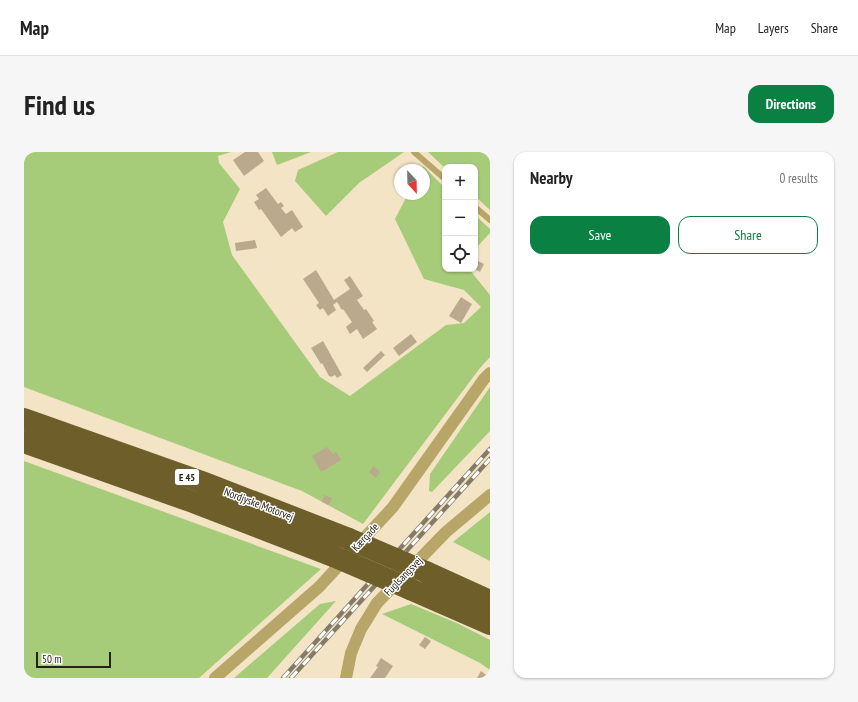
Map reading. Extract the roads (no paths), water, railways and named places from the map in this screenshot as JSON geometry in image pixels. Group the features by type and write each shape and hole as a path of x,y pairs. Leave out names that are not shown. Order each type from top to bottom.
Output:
{"highway":[{"name":"Nordjyske Motorvej","path":"24,419 202,482 349,539 490,601"},
{"name":"Nordjyske Motorvej","path":"24,442 193,502 333,556 490,624"}],"street":[{"name":"Kærgade","path":"215,678 320,586 393,507 484,379 490,373"},
{"name":"Fuglsangsvej","path":"346,678 351,653 361,629 377,603 446,532 490,495"}],"lane":[{"path":"414,152 442,176"},
{"path":"478,210 490,220"}],"railway":[{"path":"283,678 490,449"},
{"path":"291,678 490,459"}]}
